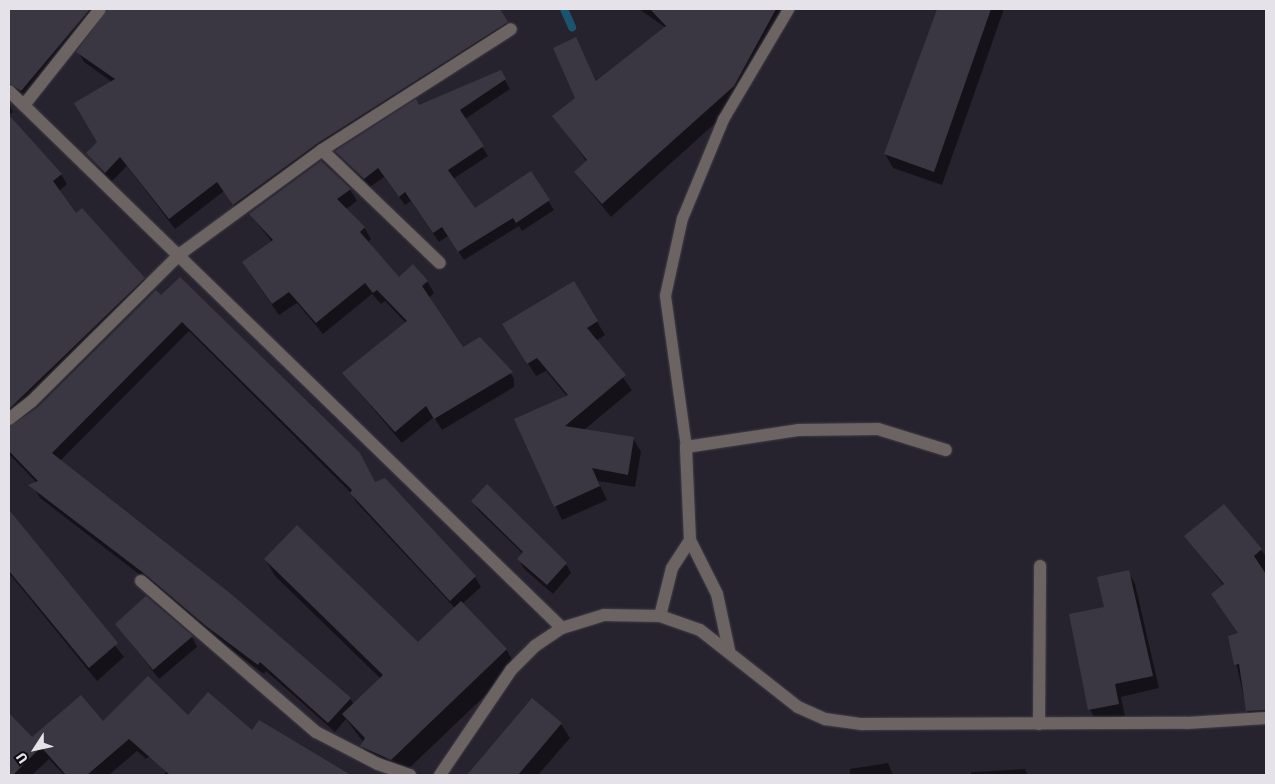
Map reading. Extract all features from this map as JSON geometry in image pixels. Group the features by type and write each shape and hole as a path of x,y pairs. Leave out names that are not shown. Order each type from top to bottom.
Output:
{"street":[{"path":"24,105 100,9"},
{"path":"9,419 31,402 180,254 322,150 511,29"},
{"path":"9,91 180,254 562,628"},
{"path":"322,150 440,263"},
{"path":"729,650 717,594 690,540 686,447 798,430 878,429 946,450"},
{"path":"660,616 672,568 690,540"},
{"path":"1039,724 1040,566"},
{"path":"141,581 316,732 378,764 410,775"},
{"path":"440,775 512,670 535,646 562,628 604,615 641,613 660,616 700,630 729,650 798,707 825,719 862,724 1039,724 1187,723 1266,718"}],"lane":[{"path":"686,447 666,295 682,218 723,119 788,9"}],"building":[{"path":"9,9 90,9 21,91 9,83"},
{"path":"108,9 500,9 508,22 318,143 233,205 217,182 169,219 120,157 105,173 86,153 97,142 74,103 115,79 76,52"},
{"path":"650,9 776,9 734,86 602,204 574,172 587,160 552,116 575,98 553,48 576,37 596,81 666,26"},
{"path":"937,9 991,9 934,172 884,154"},
{"path":"501,70 506,79 460,110 484,146 448,170 475,208 531,171 550,200 516,223 513,218 458,252 442,227 433,233 405,192 399,197 378,168 364,179 335,151 416,99 419,105"},
{"path":"9,115 62,174 53,181 76,213 82,208 145,278 9,409"},
{"path":"321,161 351,189 337,199 365,227 360,232 399,277 413,264 428,281 422,286 463,347 480,337 513,372 434,419 426,406 395,432 342,373 407,321 377,290 373,293 365,283 316,323 289,292 272,304 242,262 273,240 249,214"},
{"path":"180,277 360,453 375,482 385,478 476,576 450,601 350,493 352,490 182,322 52,453 231,594 351,698 328,723 260,662 258,665 206,626 146,575 28,485 38,481 9,451 9,427 37,408 156,290 161,295"},
{"path":"574,281 598,321 587,328 626,375 565,426 634,437 628,475 592,468 600,486 554,507 514,419 568,395 537,358 527,364 502,324"},
{"path":"487,484 567,563 547,585 517,559 523,552 471,501"},
{"path":"1224,504 1262,549 1254,556 1266,574 1266,710 1246,711 1239,664 1234,665 1228,636 1238,633 1211,594 1224,584 1184,536"},
{"path":"9,510 118,643 89,668 9,571"},
{"path":"297,525 418,642 461,601 507,649 391,760 360,746 365,738 342,714 383,675 264,559"},
{"path":"1129,570 1153,676 1115,684 1119,704 1088,710 1069,614 1104,607 1097,577"},
{"path":"146,596 193,636 153,670 115,624"},
{"path":"148,676 188,715 208,692 252,730 259,720 351,775 170,775 129,739 87,775 66,775 41,747 13,775 9,775 9,713 32,737 81,695 103,721"},
{"path":"532,698 562,723 518,775 467,775"}],"waterway":[{"path":"564,9 572,27"}]}
